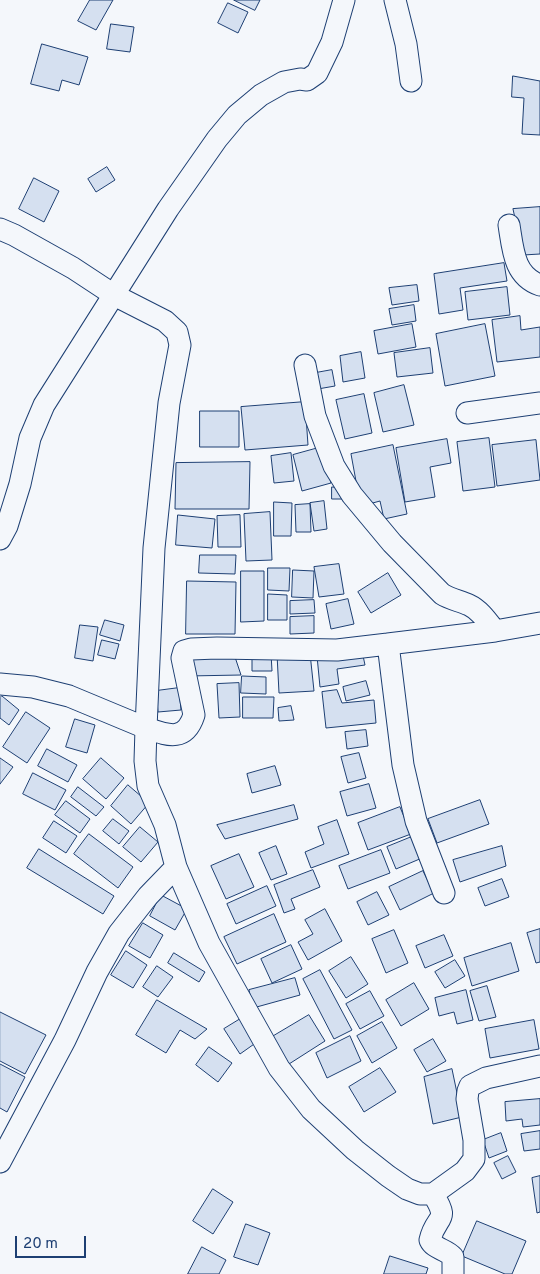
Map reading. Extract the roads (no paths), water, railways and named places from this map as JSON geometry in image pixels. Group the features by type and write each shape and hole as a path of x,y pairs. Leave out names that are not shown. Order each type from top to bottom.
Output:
{"street":[{"path":"0,540 7,526 30,438 44,405 168,209 217,139 237,115 261,95 284,82 300,79 307,80 317,74 332,42 344,0"},
{"path":"395,0 406,44 411,81"},
{"path":"509,225 519,270 533,283 540,285"},
{"path":"0,229 73,268 114,295 165,321 177,332 180,345 169,403 155,539 145,761 148,786 165,825 176,867 209,943 279,1068 306,1102 355,1150 406,1188 420,1194 433,1194 465,1171 474,1159 474,1140 467,1099 470,1086 486,1078 540,1066"},
{"path":"305,365 315,416 334,466 352,495 392,543 442,594 471,606 479,612 495,632"},
{"path":"467,413 540,403"},
{"path":"0,684 33,688 69,696 146,728 172,736 182,733 191,723 194,715 182,658 184,650 217,648 337,650 495,632 540,623"},
{"path":"388,644 403,765 416,821 444,893"},
{"path":"0,1162 66,1040 97,972 119,933 148,896 176,867"},
{"path":"433,1194 442,1208 442,1215 432,1232 430,1240 432,1245 449,1252 453,1257 453,1274"}]}
